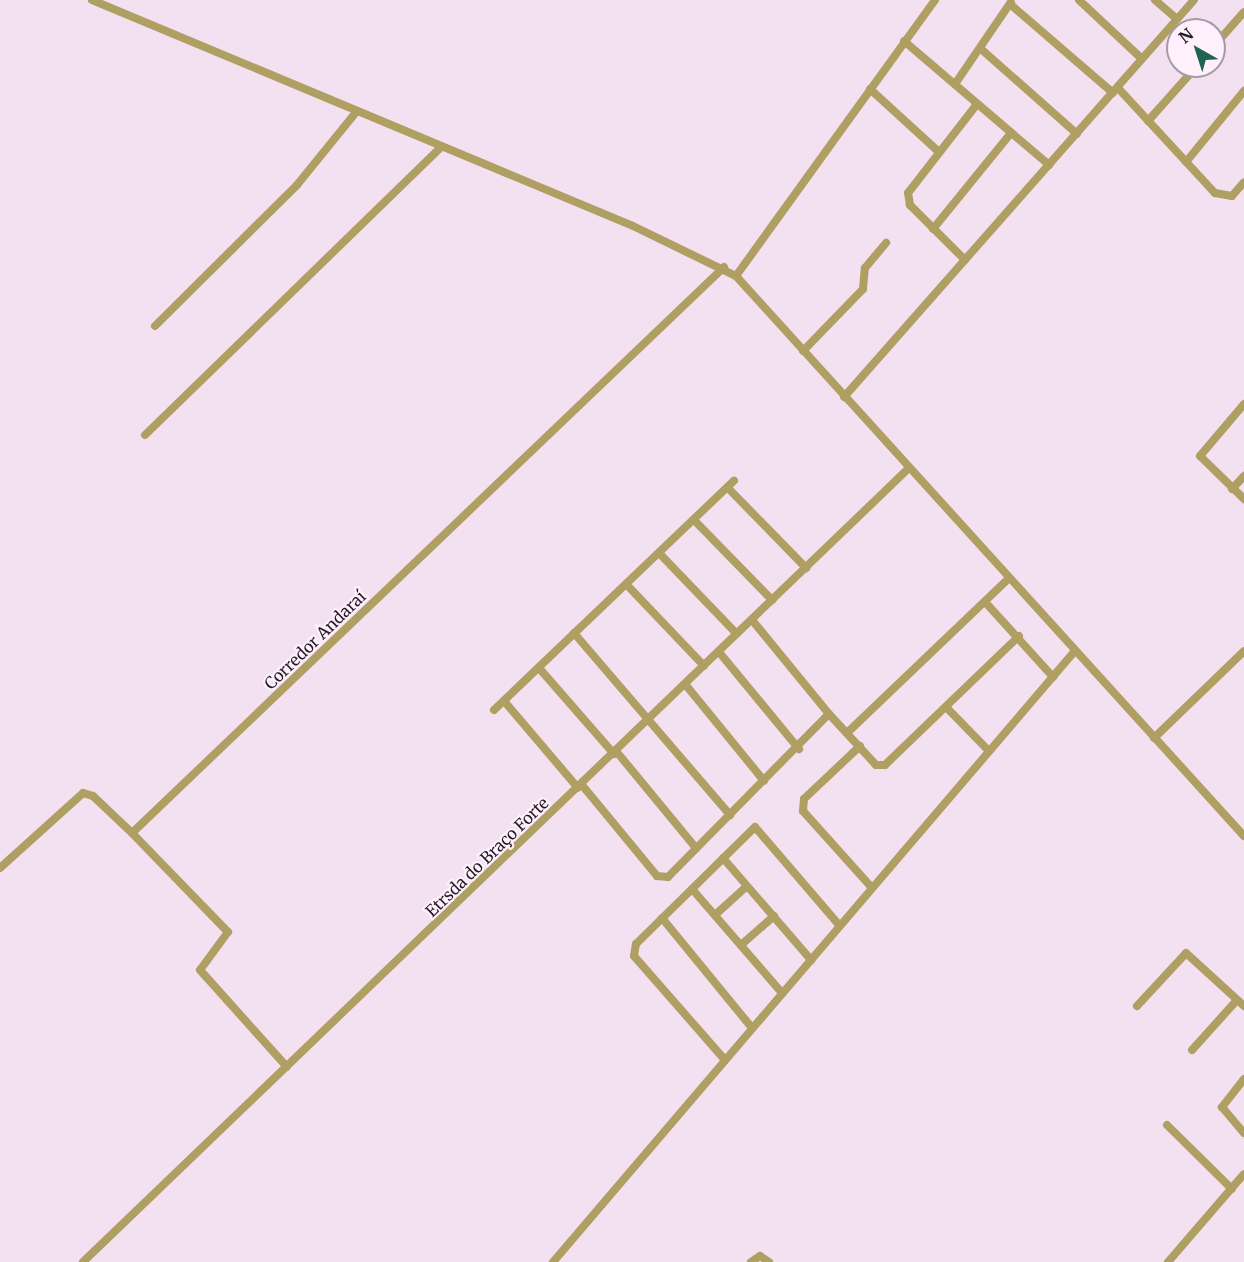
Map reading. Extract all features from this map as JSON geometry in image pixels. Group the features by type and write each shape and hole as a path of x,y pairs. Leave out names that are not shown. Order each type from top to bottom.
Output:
{"street":[{"path":"92,0 724,267 736,276 1074,652 1244,836"},
{"path":"736,276 935,0"},
{"path":"1079,0 1142,59"},
{"path":"1155,0 1176,18"},
{"path":"1178,18 1194,0"},
{"path":"955,84 1011,2 1115,90 1148,121 1215,193 1232,196 1241,190 1244,183"},
{"path":"1226,32 1244,12"},
{"path":"843,397 1166,32"},
{"path":"904,40 1049,165"},
{"path":"981,49 1077,134"},
{"path":"1148,121 1186,78"},
{"path":"870,89 939,152"},
{"path":"1186,162 1244,91"},
{"path":"965,260 910,205 908,193 977,104"},
{"path":"155,326 297,185 357,111"},
{"path":"933,229 1011,133"},
{"path":"146,435 442,146"},
{"path":"803,351 862,289 865,268 886,243"},
{"name":"Corredor Andaraí","path":"132,834 644,341 724,267"},
{"path":"1244,404 1200,456 1244,499"},
{"name":"Etrsda do Braço Forte","path":"83,1262 908,469"},
{"path":"1232,489 1244,476"},
{"path":"494,710 734,481"},
{"path":"728,488 806,568"},
{"path":"693,520 772,600"},
{"path":"659,553 737,634"},
{"path":"847,733 986,603 1008,579"},
{"path":"626,584 704,666"},
{"path":"986,603 1053,677"},
{"path":"752,620 829,714 876,765 885,765 947,708 1018,636"},
{"path":"574,633 730,814"},
{"path":"1154,738 1244,651"},
{"path":"719,652 799,749"},
{"path":"553,1262 1074,652"},
{"path":"539,668 615,752 696,848"},
{"path":"685,684 764,781"},
{"path":"504,701 657,876 668,877 799,749 829,714"},
{"path":"947,708 989,751"},
{"path":"860,746 804,799 803,811 872,888"},
{"path":"0,868 83,793 93,796 228,932 200,970 287,1067"},
{"path":"725,1060 634,956 636,944 755,827 840,926"},
{"path":"723,858 811,960"},
{"path":"715,915 747,886"},
{"path":"692,889 782,993"},
{"path":"741,945 774,916"},
{"path":"662,918 752,1028"},
{"path":"1137,1006 1186,953 1244,1006"},
{"path":"1192,1050 1237,1000"},
{"path":"1244,1078 1222,1107 1244,1133"},
{"path":"1167,1125 1232,1189"},
{"path":"1168,1262 1244,1174"},
{"path":"751,1262 760,1256 769,1262"}]}
